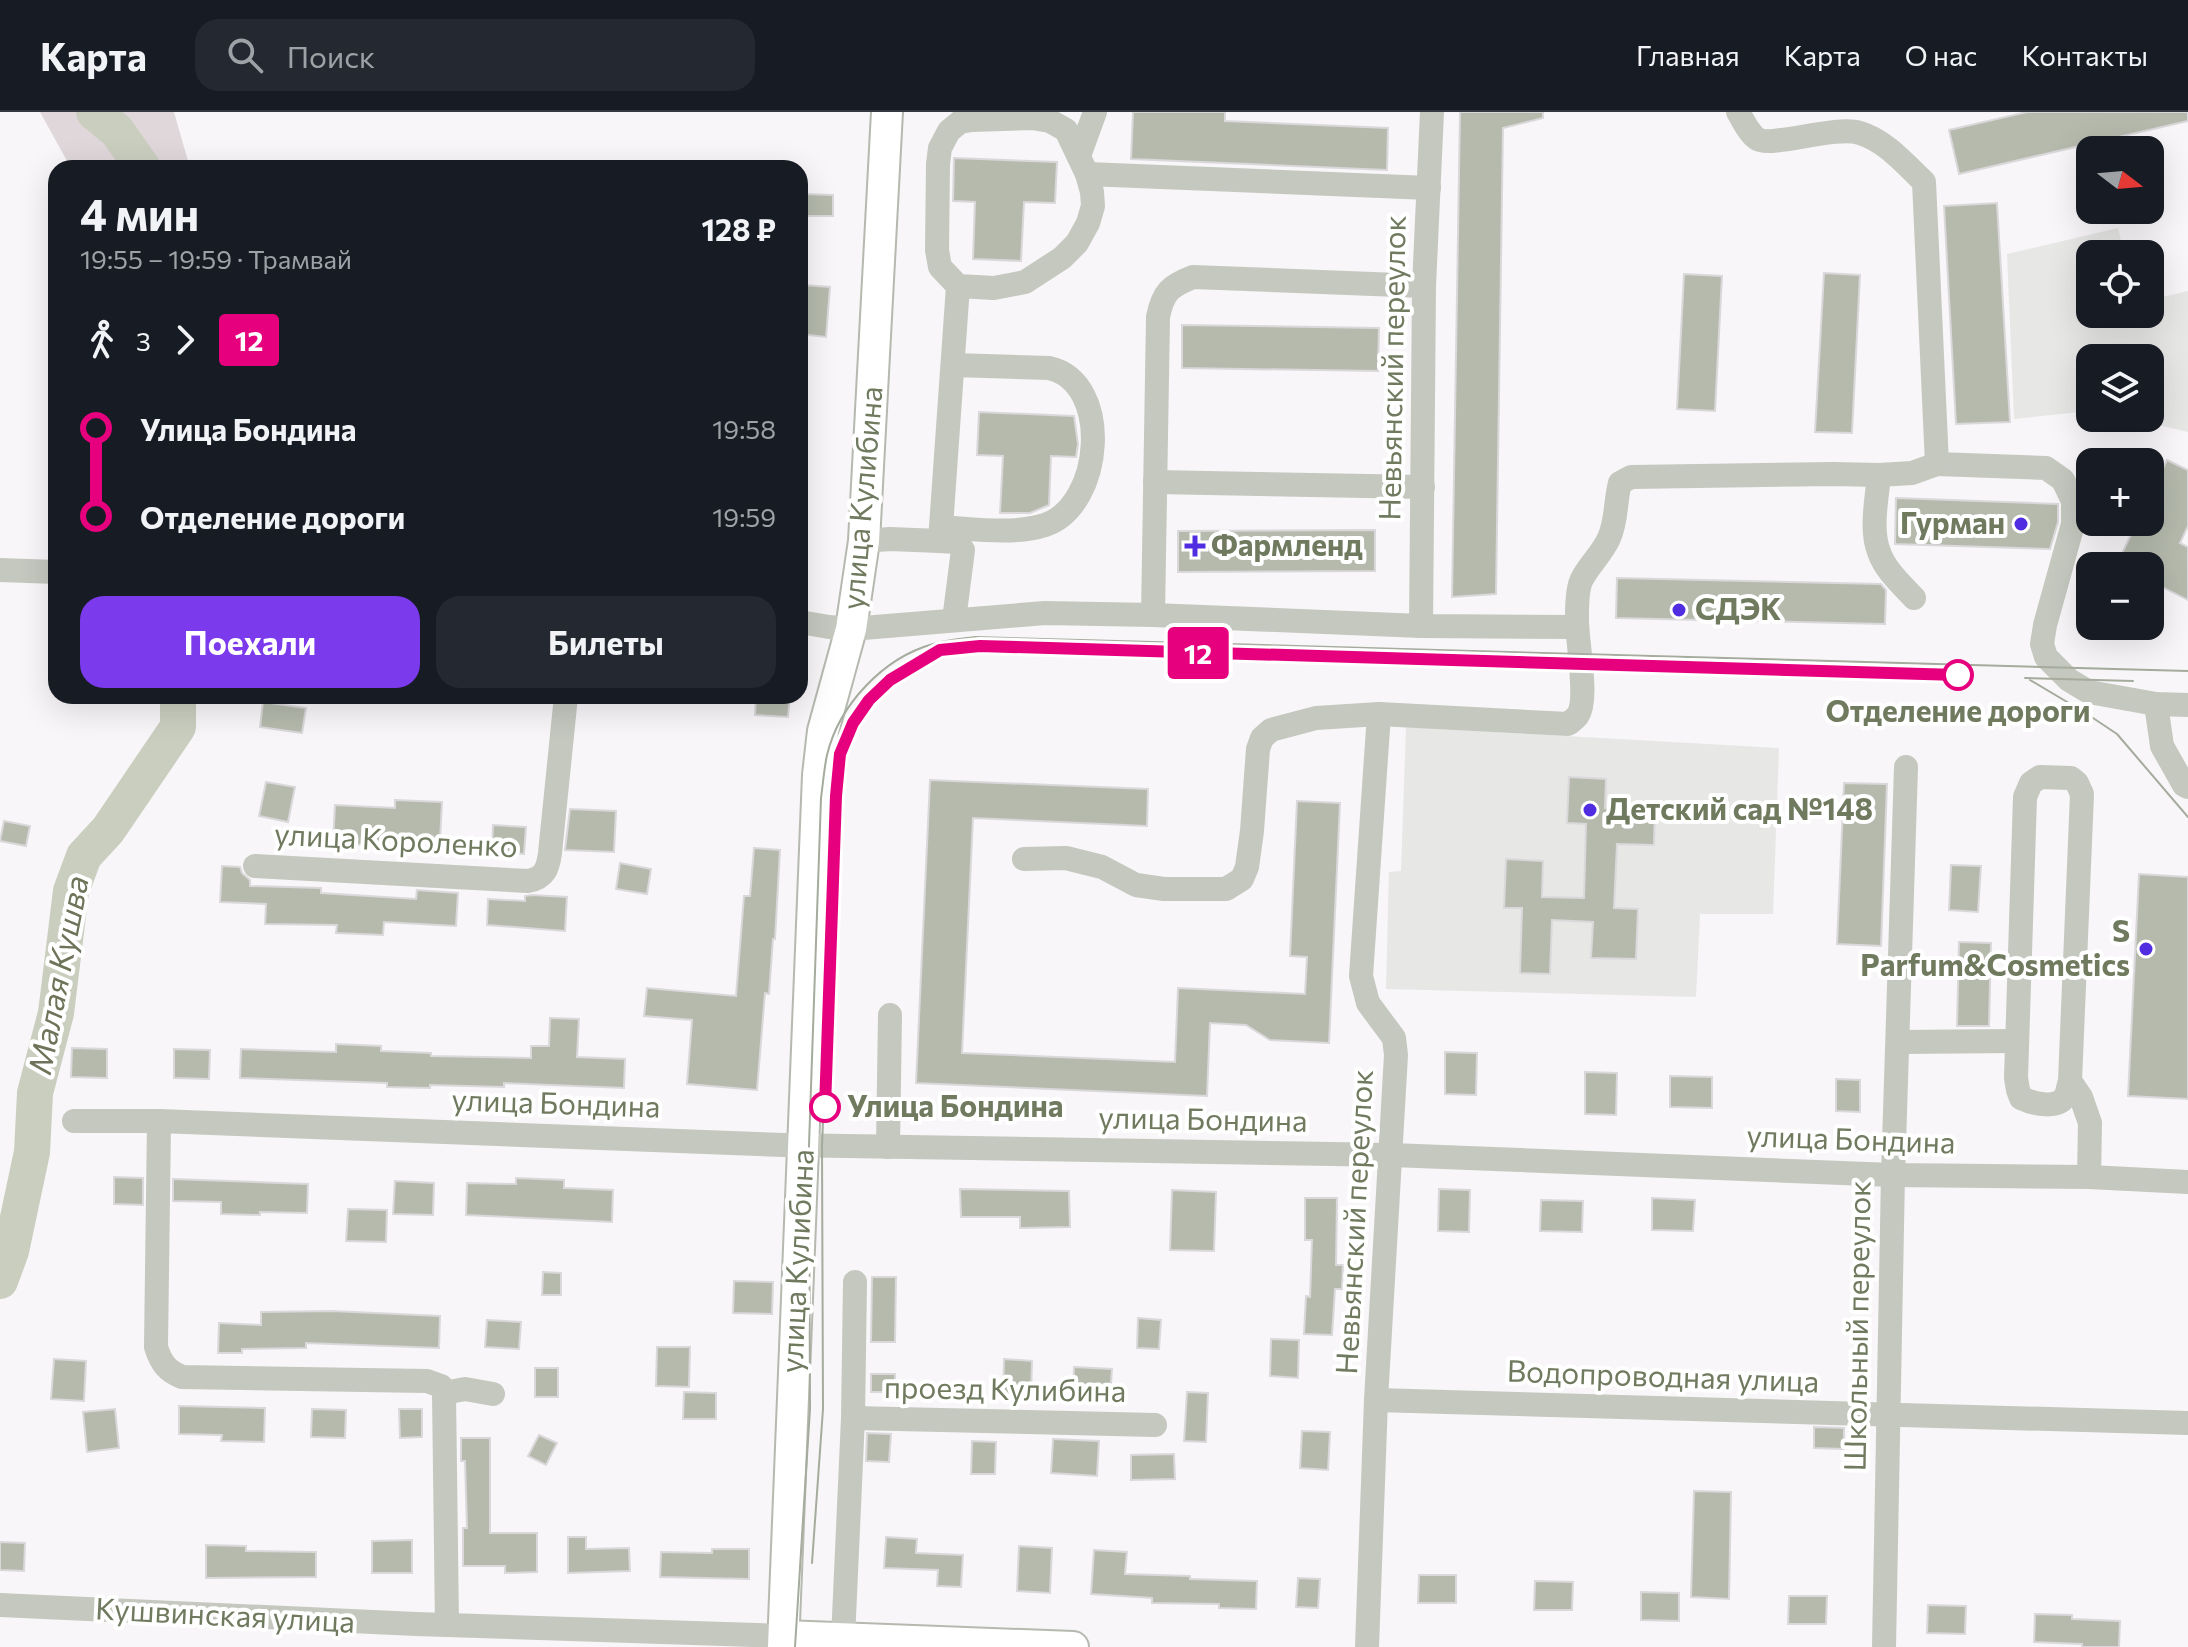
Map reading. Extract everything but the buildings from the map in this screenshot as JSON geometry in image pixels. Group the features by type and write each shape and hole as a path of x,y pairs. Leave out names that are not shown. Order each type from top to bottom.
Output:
{"main road":[{"name":"улица Кулибина","path":"783,1642 818,775 823,731 851,629 864,541 887,112"},
{"name":"Кушвинская улица","path":"783,1642 1073,1647"}],"street":[{"path":"1083,165 1095,112"},
{"name":"Невьянский переулок","path":"1421,626 1424,286 1432,112"},
{"path":"1738,112 1755,137 1762,141 1837,131 1859,133 1887,147 1924,182 1937,464"},
{"path":"1032,118 1050,121 1066,130 1083,165 1093,206 1077,243 1062,258 1025,282 994,288 958,286 940,267 937,250 940,148 949,131 960,122 1032,118"},
{"path":"1083,165 1429,188"},
{"path":"1153,615 1158,317 1166,293 1175,284 1193,277 1424,286"},
{"path":"941,534 958,286"},
{"path":"864,541 1046,525 1065,514 1082,490 1093,461 1091,414 1078,385 1064,371 953,365"},
{"path":"1024,859 1066,858 1102,867 1136,885 1164,889 1226,889 1242,879 1247,867 1258,749 1262,738 1271,730 1316,718 1379,714 1568,724 1579,714 1581,702 1582,665 1577,627 1580,581 1600,556 1611,535 1620,483 1631,477 1879,475 1912,473 1937,464 2046,468 2063,480 2073,501 2073,524 2045,625 2042,644 2046,657 2069,680 2089,692 2156,704 2188,705"},
{"path":"1879,475 1875,526 1879,552 1893,575 1914,598"},
{"path":"1155,482 1423,487"},
{"path":"941,534 963,550 954,620"},
{"path":"0,570 48,572"},
{"path":"808,623 851,629 1045,613 1421,626 1577,627"},
{"name":"улица Короленко","path":"255,866 528,881 538,879 546,873 550,853 565,704"},
{"path":"2156,704 2162,746 2188,787"},
{"name":"Невьянский переулок","path":"1367,1647 1376,1400 1396,1047 1394,1038 1368,1003 1361,976 1379,714"},
{"name":"Школьный переулок","path":"1884,1647 1893,1175 1906,767"},
{"path":"2040,777 2071,778 2082,794 2070,1081 2066,1097 2057,1104 2033,1104 2021,1098 2016,1078 2017,1041 2025,797 2031,783 2040,777"},
{"path":"888,1147 890,1015"},
{"path":"1898,1042 2017,1041"},
{"path":"2070,1081 2081,1097 2090,1123 2089,1177"},
{"name":"улица Бондина","path":"74,1121 159,1121 803,1145 1392,1155 1893,1175 2089,1177 2188,1182"},
{"path":"159,1121 156,1347 161,1362 172,1373 182,1377 427,1381 441,1386 444,1393 447,1625"},
{"path":"833,1641 853,1418 855,1282"},
{"path":"444,1393 465,1389 493,1394"},
{"name":"Водопроводная улица","path":"1376,1400 2188,1423"},
{"name":"проезд Кулибина","path":"853,1418 1155,1425"},
{"name":"Кушвинская улица","path":"0,1605 416,1636 447,1625 783,1642"}],"shaded area":[{"path":"40,112 174,112 188,160 67,160"},
{"path":"2118,228 2121,240 2076,240 2076,328 2164,328 2164,297 2188,291 2188,432 2164,426 2164,344 2076,344 2076,412 2014,419 2007,254"},
{"name":"Детский сад №148","path":"1406,727 1779,748 1773,914 1700,914 1696,997 1386,989 1389,872 1401,871"}],"waterway":[{"name":"Малая Кушва","path":"94,112 117,131 137,160"},
{"name":"Малая Кушва","path":"0,1281 11,1251 32,1152 35,1093 56,1013 71,891 84,856 108,830 178,727 178,704"}],"tram line":[{"path":"795,1647 810,1409 809,1145 821,798 827,755 842,719 866,686 897,660 933,644 975,637 2188,671"},
{"name":"12","path":"825,1107 840,754 853,723 869,700 890,680 940,650 980,646 1958,675"},
{"path":"812,1563 823,1409 822,1146 838,768 848,735 866,707 889,684 931,656"},
{"path":"2025,678 2133,681"},
{"path":"2030,680 2117,734 2188,817"}],"place":[{"name":"Гурман","path":"2021,524"},
{"name":"Фармленд","path":"1195,546"},
{"name":"СДЭК","path":"1679,610"},
{"name":"Отделение дороги","path":"1958,675"},
{"name":"Детский сад №148","path":"1590,810"},
{"name":"S Parfum&Cosmetics","path":"2146,949"},
{"name":"Улица Бондина","path":"825,1107"}]}
